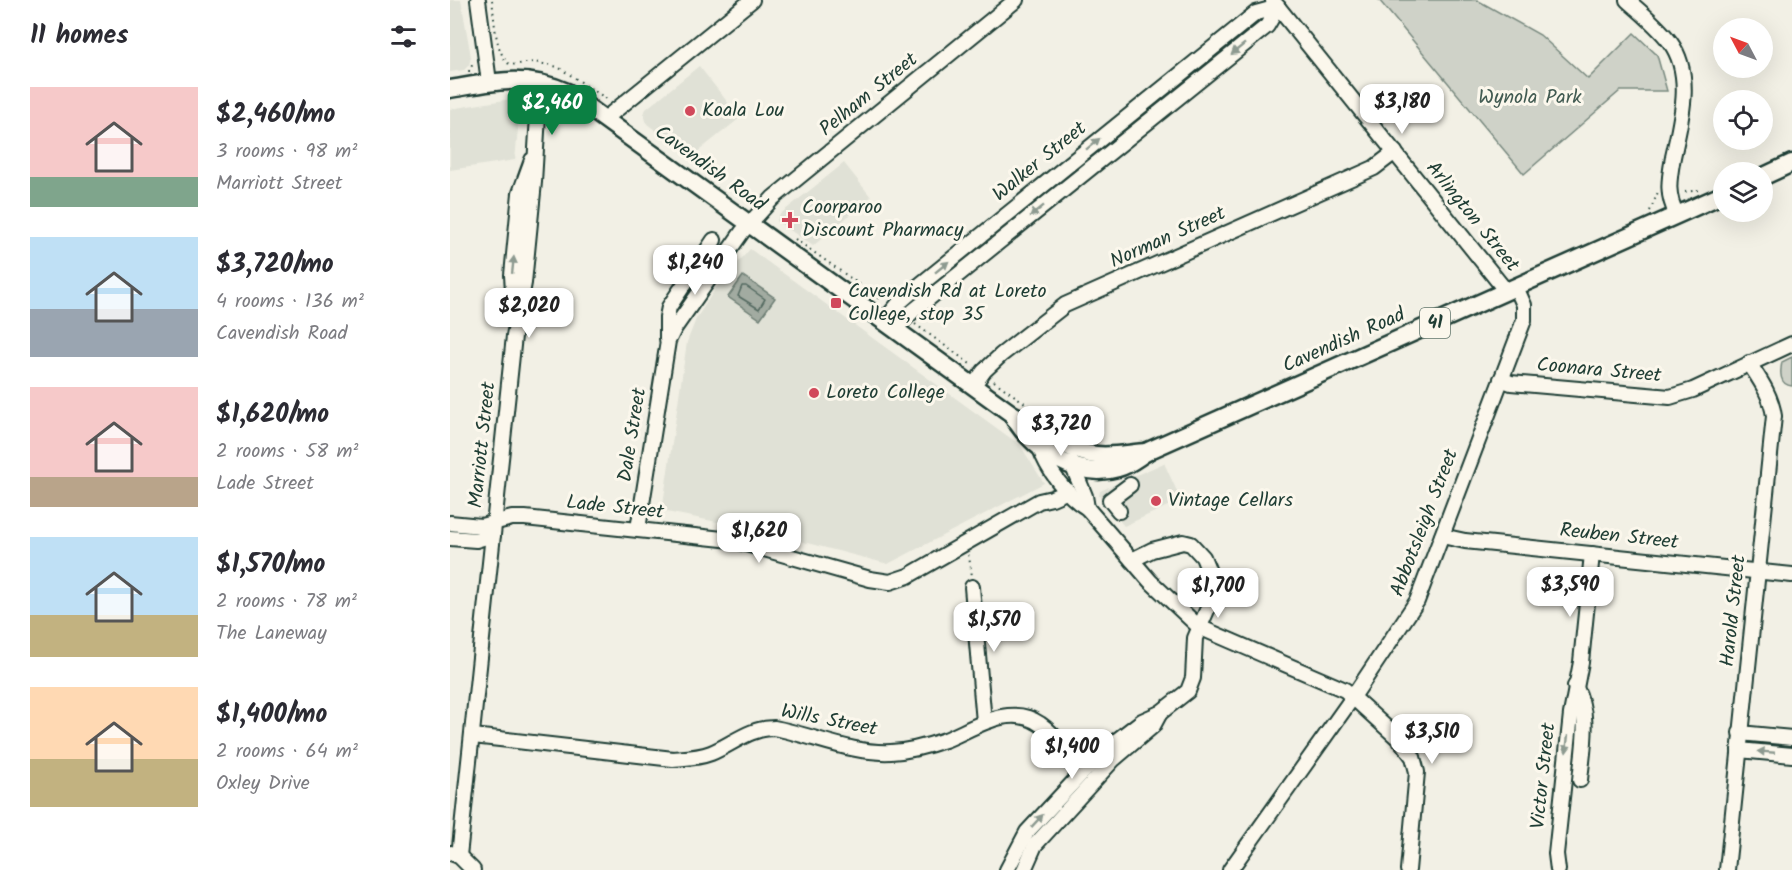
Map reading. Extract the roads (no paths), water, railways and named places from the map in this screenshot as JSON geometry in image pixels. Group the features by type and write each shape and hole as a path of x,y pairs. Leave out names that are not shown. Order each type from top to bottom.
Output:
{"main road":[{"name":"Cavendish Road","path":"450,89 489,82 525,80 561,89 606,118 1012,414 1030,422 1067,445 1097,455 1147,452"},
{"path":"1773,172 1792,164"},
{"name":"Cavendish Road","path":"1012,414 1021,428 1039,445 1078,476 1117,469 1147,452 1713,199"}],"street":[{"path":"478,0 489,82"},
{"path":"606,118 752,0"},
{"name":"Pelham Street","path":"750,223 773,198 1016,0"},
{"path":"1627,0 1657,27 1671,43 1679,59 1684,88 1683,112 1669,186 1670,200 1677,215"},
{"name":"Walker Street","path":"890,325 900,302 915,289 1256,13 1275,4"},
{"name":"Walker Street","path":"890,325 912,312 1267,26 1275,4"},
{"name":"Arlington Street","path":"1275,4 1395,152 1511,289"},
{"name":"Marriott Street","path":"454,854 473,736 515,323 524,283 534,177 538,115 535,100 525,80"},
{"path":"1168,84 1179,97"},
{"path":"538,115 561,89"},
{"name":"Norman Street","path":"973,386 984,371 1001,355 1065,305 1374,168 1395,152"},
{"name":"Dale Street","path":"666,347 674,329 750,223"},
{"name":"Dale Street","path":"638,529 666,347 668,310 714,240"},
{"name":"Abbotsleigh Street","path":"1230,870 1353,697 1417,601 1524,320 1524,305 1511,289"},
{"name":"Coonara Street","path":"1501,379 1519,384 1670,397 1693,390 1792,344"},
{"name":"Harold Street","path":"1727,870 1774,416 1773,405 1765,387 1749,363"},
{"path":"1039,445 1047,464 1076,501 1088,508 1150,581 1199,627 1345,690 1401,741 1413,757 1417,772 1408,870"},
{"path":"1067,445 1068,454 1088,508"},
{"name":"Lade Street","path":"450,538 478,540 519,517 732,540 870,579 890,582 908,576 1039,501 1052,498 1078,476"},
{"path":"1119,511 1110,500 1130,485"},
{"name":"Lade Street","path":"450,523 494,529"},
{"name":"Reuben Street","path":"1442,536 1465,541 1792,575"},
{"path":"1007,870 1027,832 1083,772 1116,741 1142,721 1160,713 1188,690 1193,678 1195,638 1211,601 1214,584 1203,557 1191,544 1183,542 1152,550 1132,560"},
{"name":"Victor Street","path":"1558,870 1556,854 1570,714 1581,662 1592,554"},
{"path":"972,587 984,722"},
{"name":"Victor Street","path":"1575,686 1583,700 1585,724 1580,780"},
{"path":"1023,870 1035,845 1113,760 1153,726 1160,713"},
{"name":"Wills Street","path":"473,736 673,759 695,758 713,752 738,737 762,728 790,731 868,751 891,752 945,740 999,717 1024,717 1040,723 1083,772"},
{"path":"1740,733 1792,738"},
{"path":"1739,750 1792,754"},
{"path":"454,854 473,870"}],"water":[{"path":"743,276 775,298 760,319 728,297"}],"place":[{"name":"Koala Lou","path":"690,111"},
{"name":"Coorparoo Discount Pharmacy","path":"790,220"},
{"name":"Cavendish Rd at Loreto College, stop 35","path":"836,303"},
{"name":"Loreto College","path":"814,393"},
{"name":"Vintage Cellars","path":"1156,501"}],"park label":[{"name":"Wynola Park","path":"1530,98"}]}
